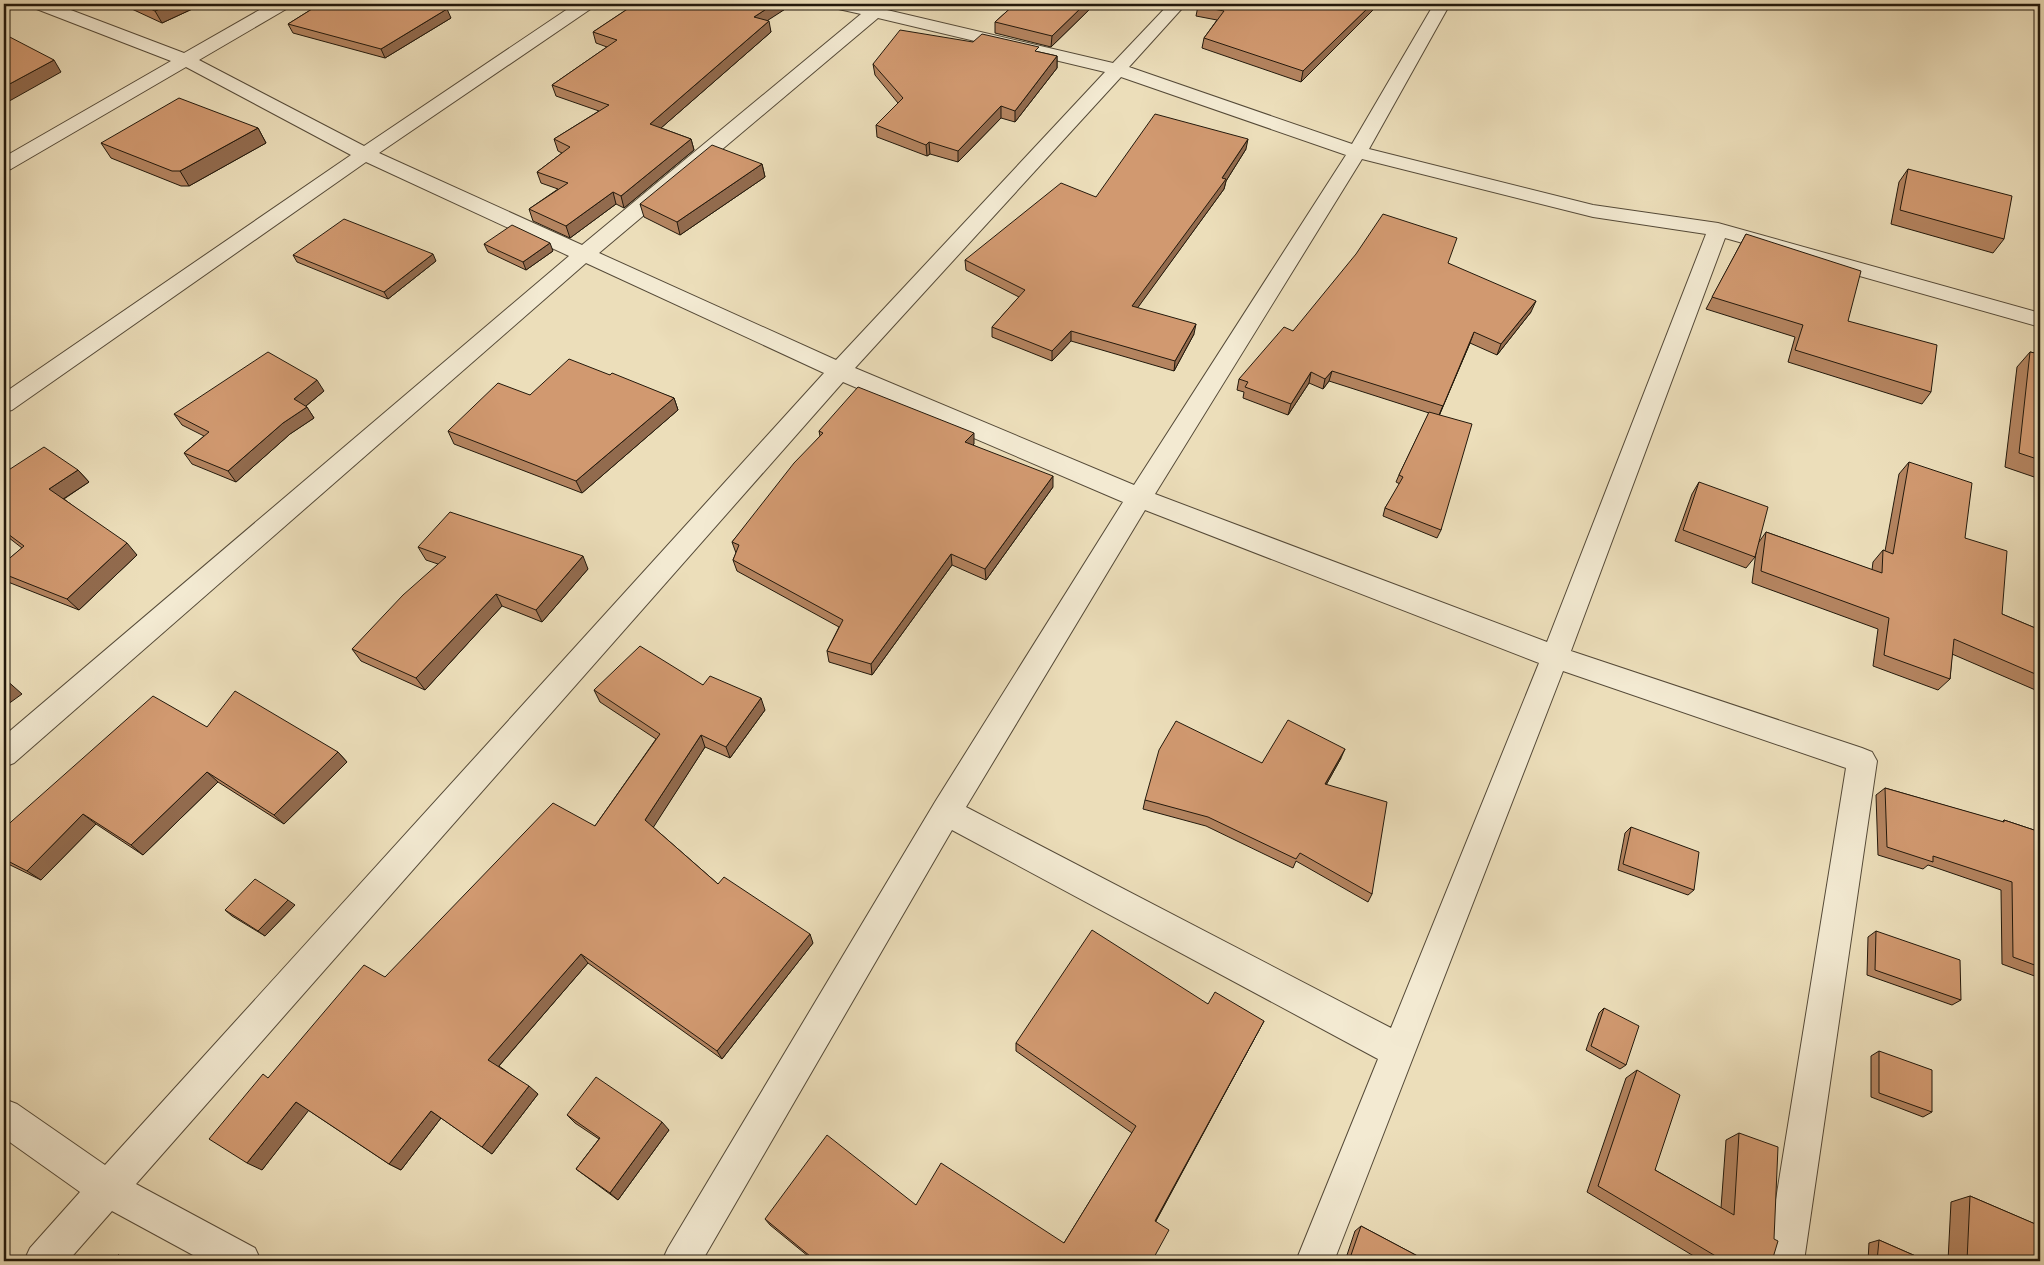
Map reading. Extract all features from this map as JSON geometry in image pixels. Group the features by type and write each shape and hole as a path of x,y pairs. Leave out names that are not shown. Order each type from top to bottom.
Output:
{"street":[{"path":"40,4 186,60 365,154 585,253 839,371 1139,498 1555,657 1862,761 1786,1261"},
{"path":"4,165 282,4"},
{"path":"4,404 365,154 586,4"},
{"path":"840,4 879,8 1119,70 1357,152 1593,211 1718,229 2040,320"},
{"path":"43,1261 839,371 1178,4"},
{"path":"681,1261 946,812 1139,498 1357,152 1442,4"},
{"path":"4,754 585,253 879,8"},
{"path":"1315,1261 1555,657 1718,229"},
{"path":"946,812 1399,1051"},
{"path":"4,1116 108,1189 242,1261"}],"building":[{"path":"140,4 170,4 155,11"},
{"path":"320,4 431,4 447,9 381,49 288,24"},
{"path":"635,4 774,4 754,17 769,21 650,124 691,139 621,196 613,192 566,226 529,209 568,183 537,172 570,147 554,139 609,105 552,85 617,40 593,32"},
{"path":"1015,4 1085,4 1052,36 995,22"},
{"path":"1199,4 1372,4 1303,71 1204,38 1224,11 1198,6"},
{"path":"900,30 973,42 982,34 1039,47 1035,51 1057,56 1015,111 1001,106 958,151 929,142 926,145 876,125 903,98 873,64"},
{"path":"4,34 54,60 4,87"},
{"path":"179,98 258,128 180,171 172,171 101,143"},
{"path":"1155,114 1248,139 1222,178 1226,179 1132,306 1196,324 1175,361 1071,331 1052,351 992,327 1025,290 965,260 1061,183 1096,197"},
{"path":"712,145 762,164 677,222 640,204"},
{"path":"1908,169 2012,196 2004,239 1900,210"},
{"path":"1383,214 1457,238 1448,263 1536,301 1501,344 1474,332 1443,406 1332,371 1325,379 1311,372 1291,404 1245,387 1248,382 1239,379 1284,327 1293,331 1356,254"},
{"path":"344,219 433,254 384,292 293,255"},
{"path":"512,225 550,243 523,262 484,244"},
{"path":"1746,234 1861,271 1848,321 1937,345 1931,392 1795,350 1803,325 1712,297"},
{"path":"268,352 317,380 294,399 307,407 283,423 228,471 184,453 209,432 174,414"},
{"path":"2030,352 2040,354 2040,460 2019,453"},
{"path":"569,359 610,375 612,373 674,398 576,481 448,431 498,383 530,395"},
{"path":"858,387 974,433 965,442 1053,476 985,569 951,554 871,664 827,651 843,620 733,560 739,545 732,542 794,463 823,433 819,431"},
{"path":"1429,412 1472,424 1441,530 1385,508 1403,477 1399,475"},
{"path":"44,447 78,470 49,489 127,543 67,599 4,574 4,563 24,546 4,531 4,473"},
{"path":"1909,462 1972,483 1965,538 2007,551 2002,614 2040,630 2040,676 1954,639 1950,679 1884,655 1889,618 1761,571 1766,532 1882,573 1883,550 1893,554"},
{"path":"1699,482 1768,507 1755,557 1683,530"},
{"path":"450,512 583,556 536,610 496,594 416,678 352,649 403,595 446,557 418,547"},
{"path":"640,646 703,685 710,676 761,698 726,747 701,735 645,820 718,884 724,877 810,934 717,1051 581,954 488,1060 529,1086 482,1147 431,1111 389,1164 296,1102 247,1163 209,1139 263,1074 268,1078 364,965 385,977 553,803 595,826 660,734 594,690"},
{"path":"235,691 338,752 274,815 207,772 131,845 83,814 27,871 4,859 4,829 153,696 207,727"},
{"path":"1288,720 1345,749 1325,784 1387,802 1372,894 1300,853 1296,859 1208,817 1145,800 1159,750 1176,721 1262,763"},
{"path":"1885,788 2004,822 2004,820 2040,832 2040,967 2013,957 2012,882 1933,856 1933,862 1887,847"},
{"path":"1631,827 1699,852 1694,890 1623,864"},
{"path":"255,879 288,900 258,931 225,910"},
{"path":"1092,930 1208,1004 1215,992 1264,1021 1155,1221 1169,1230 1152,1261 816,1261 765,1219 827,1135 916,1205 941,1163 1064,1243 1136,1126 1016,1043"},
{"path":"1876,931 1960,960 1961,1000 1875,970"},
{"path":"1604,1008 1639,1026 1626,1065 1591,1046"},
{"path":"1879,1051 1932,1070 1932,1112 1879,1093"},
{"path":"1637,1070 1680,1095 1655,1170 1734,1215 1739,1133 1778,1147 1774,1239 1778,1241 1772,1261 1724,1261 1598,1186"},
{"path":"596,1077 662,1122 610,1193 576,1169 600,1138 567,1115"},
{"path":"1970,1196 2040,1226 2040,1261 1967,1261"},
{"path":"1361,1226 1427,1261 1349,1261"},
{"path":"1879,1240 1927,1261 1877,1261"},
{"path":"118,1255 129,1261 113,1261"}]}
